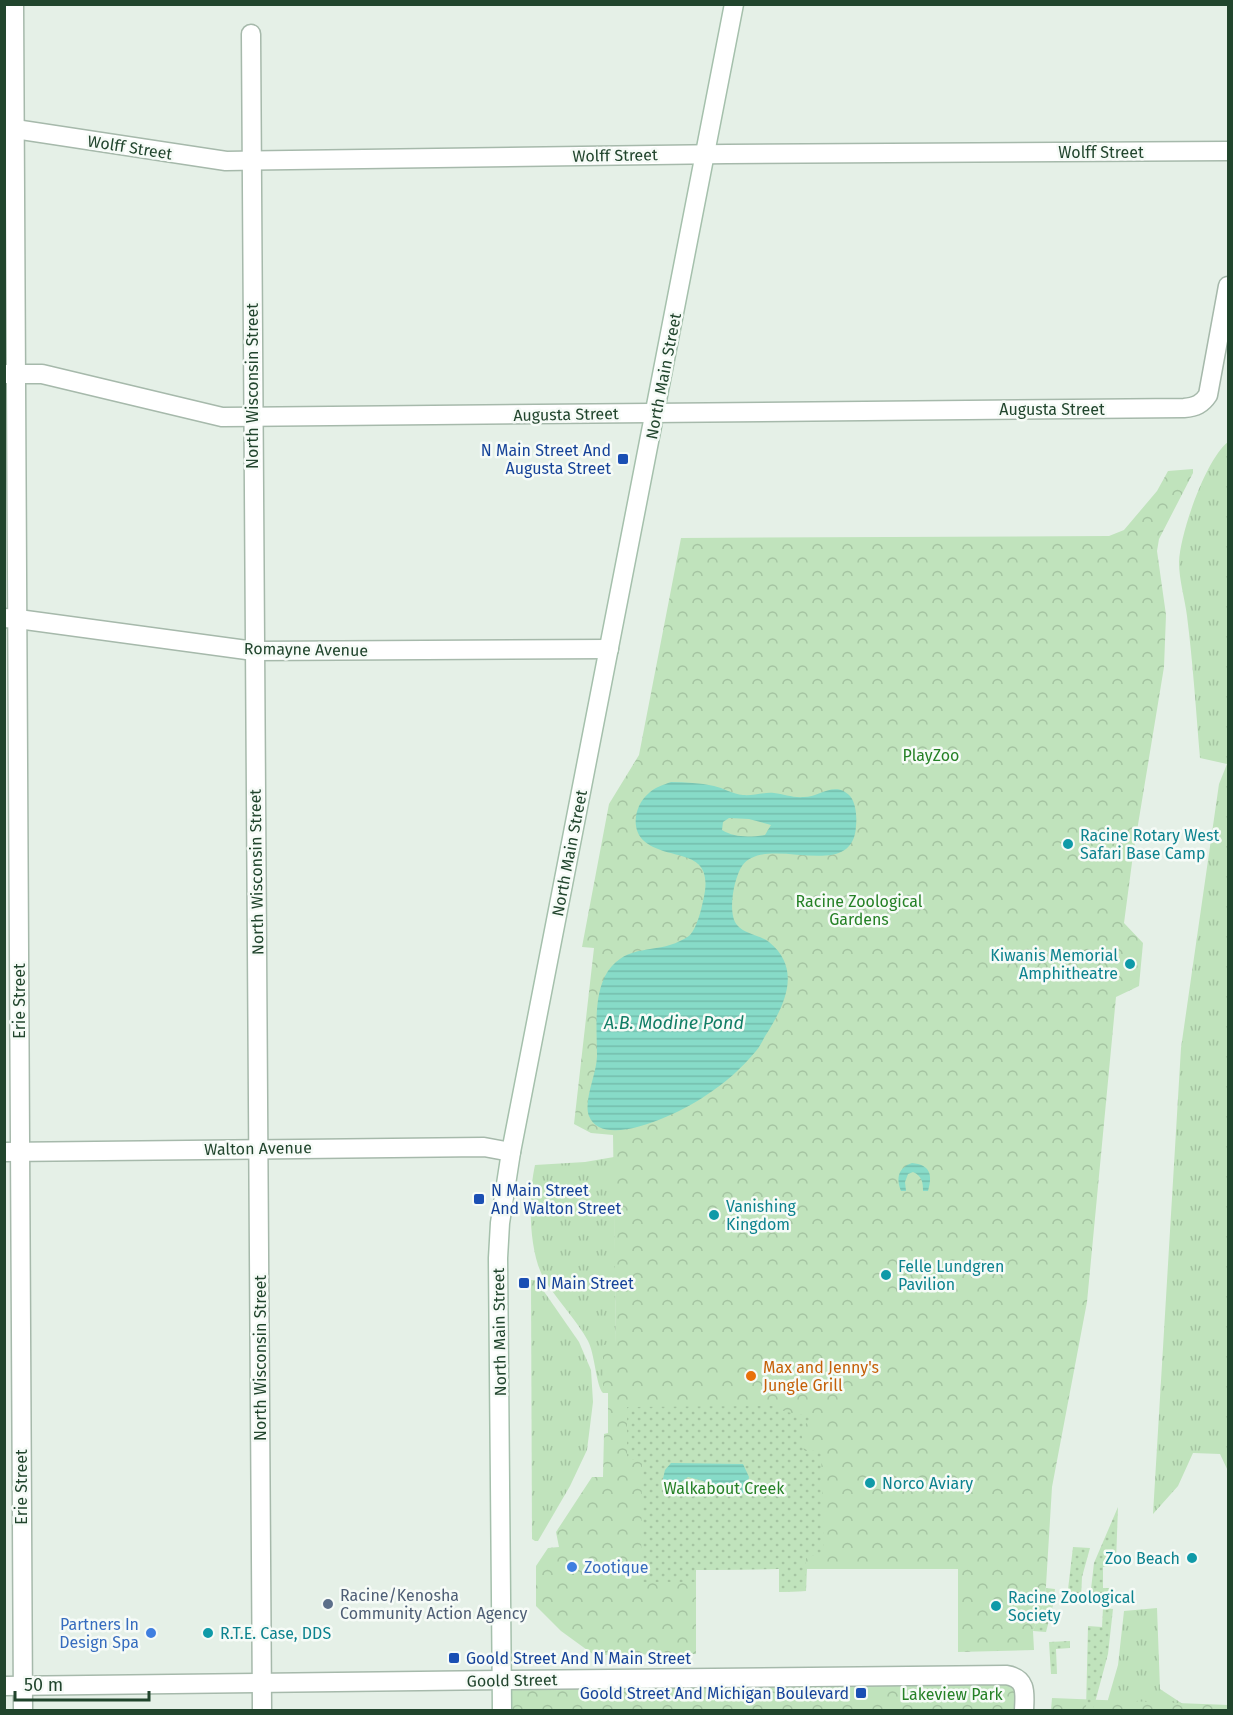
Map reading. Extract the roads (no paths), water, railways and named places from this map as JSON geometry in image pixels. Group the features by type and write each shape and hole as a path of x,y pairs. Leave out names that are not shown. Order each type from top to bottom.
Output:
{"street":[{"name":"Erie Street","path":"14,4 10,129 14,1686 23,1710"},
{"name":"North Main Street","path":"502,1710 498,1258 500,1223 511,1152 734,4"},
{"name":"North Wisconsin Street","path":"251,34 262,1710"},
{"name":"Wolff Street","path":"10,129 226,161 705,154 1228,151"},
{"name":"Augusta Street","path":"10,374 42,374 222,417 1185,408 1203,403 1208,395 1228,286"},
{"name":"Romayne Avenue","path":"11,618 254,651 609,649"},
{"name":"Walton Avenue","path":"12,1152 484,1147 511,1152"},
{"name":"Goold Street","path":"14,1686 996,1675 1013,1676 1018,1680 1024,1691 1024,1710"}],"water":[{"name":"A.B. Modine Pond","path":"671,782 703,784 743,795 778,793 800,797 839,789 850,796 854,802 856,826 851,843 840,852 825,856 769,854 753,857 739,871 732,904 734,920 744,930 769,942 779,952 788,974 781,1008 756,1051 726,1081 681,1110 645,1125 610,1130 597,1126 589,1116 588,1110 597,1056 597,1012 603,980 608,971 624,956 671,945 689,936 697,923 703,901 706,883 703,871 697,863 689,858 655,848 644,841 637,830 636,817 640,803 651,791","holes":["729,818 749,819 771,825 765,835 759,836 737,836 722,830 723,822"]},
{"path":"912,1163 923,1166 929,1171 928,1191 923,1191 921,1180 913,1172 908,1174 905,1182 906,1191 901,1191 899,1174"},
{"path":"671,1463 743,1464 749,1477 745,1493 726,1495 703,1481 688,1477 674,1487 662,1483 665,1470"}],"place":[{"name":"N Main Street And Augusta Street","path":"623,459"},
{"name":"Racine Rotary West Safari Base Camp","path":"1068,844"},
{"name":"Kiwanis Memorial Amphitheatre","path":"1130,964"},
{"name":"N Main Street And Walton Street","path":"479,1199"},
{"name":"Vanishing Kingdom","path":"714,1215"},
{"name":"Felle Lundgren Pavilion","path":"886,1275"},
{"name":"N Main Street","path":"524,1283"},
{"name":"Max and Jenny's Jungle Grill","path":"751,1376"},
{"name":"Norco Aviary","path":"870,1483"},
{"name":"Zoo Beach","path":"1192,1558"},
{"name":"Zootique","path":"572,1567"},
{"name":"Racine/Kenosha Community Action Agency","path":"328,1604"},
{"name":"Racine Zoological Society","path":"996,1606"},
{"name":"Partners In Design Spa","path":"151,1633"},
{"name":"R.T.E. Case, DDS","path":"208,1633"},
{"name":"Goold Street And N Main Street","path":"454,1658"},
{"name":"Goold Street And Michigan Boulevard","path":"861,1693"}],"park label":[{"name":"PlayZoo","path":"931,755"},
{"name":"Racine Zoological Gardens","path":"859,910"},
{"name":"Walkabout Creek","path":"724,1488"},
{"name":"Lakeview Park","path":"952,1694"}]}
